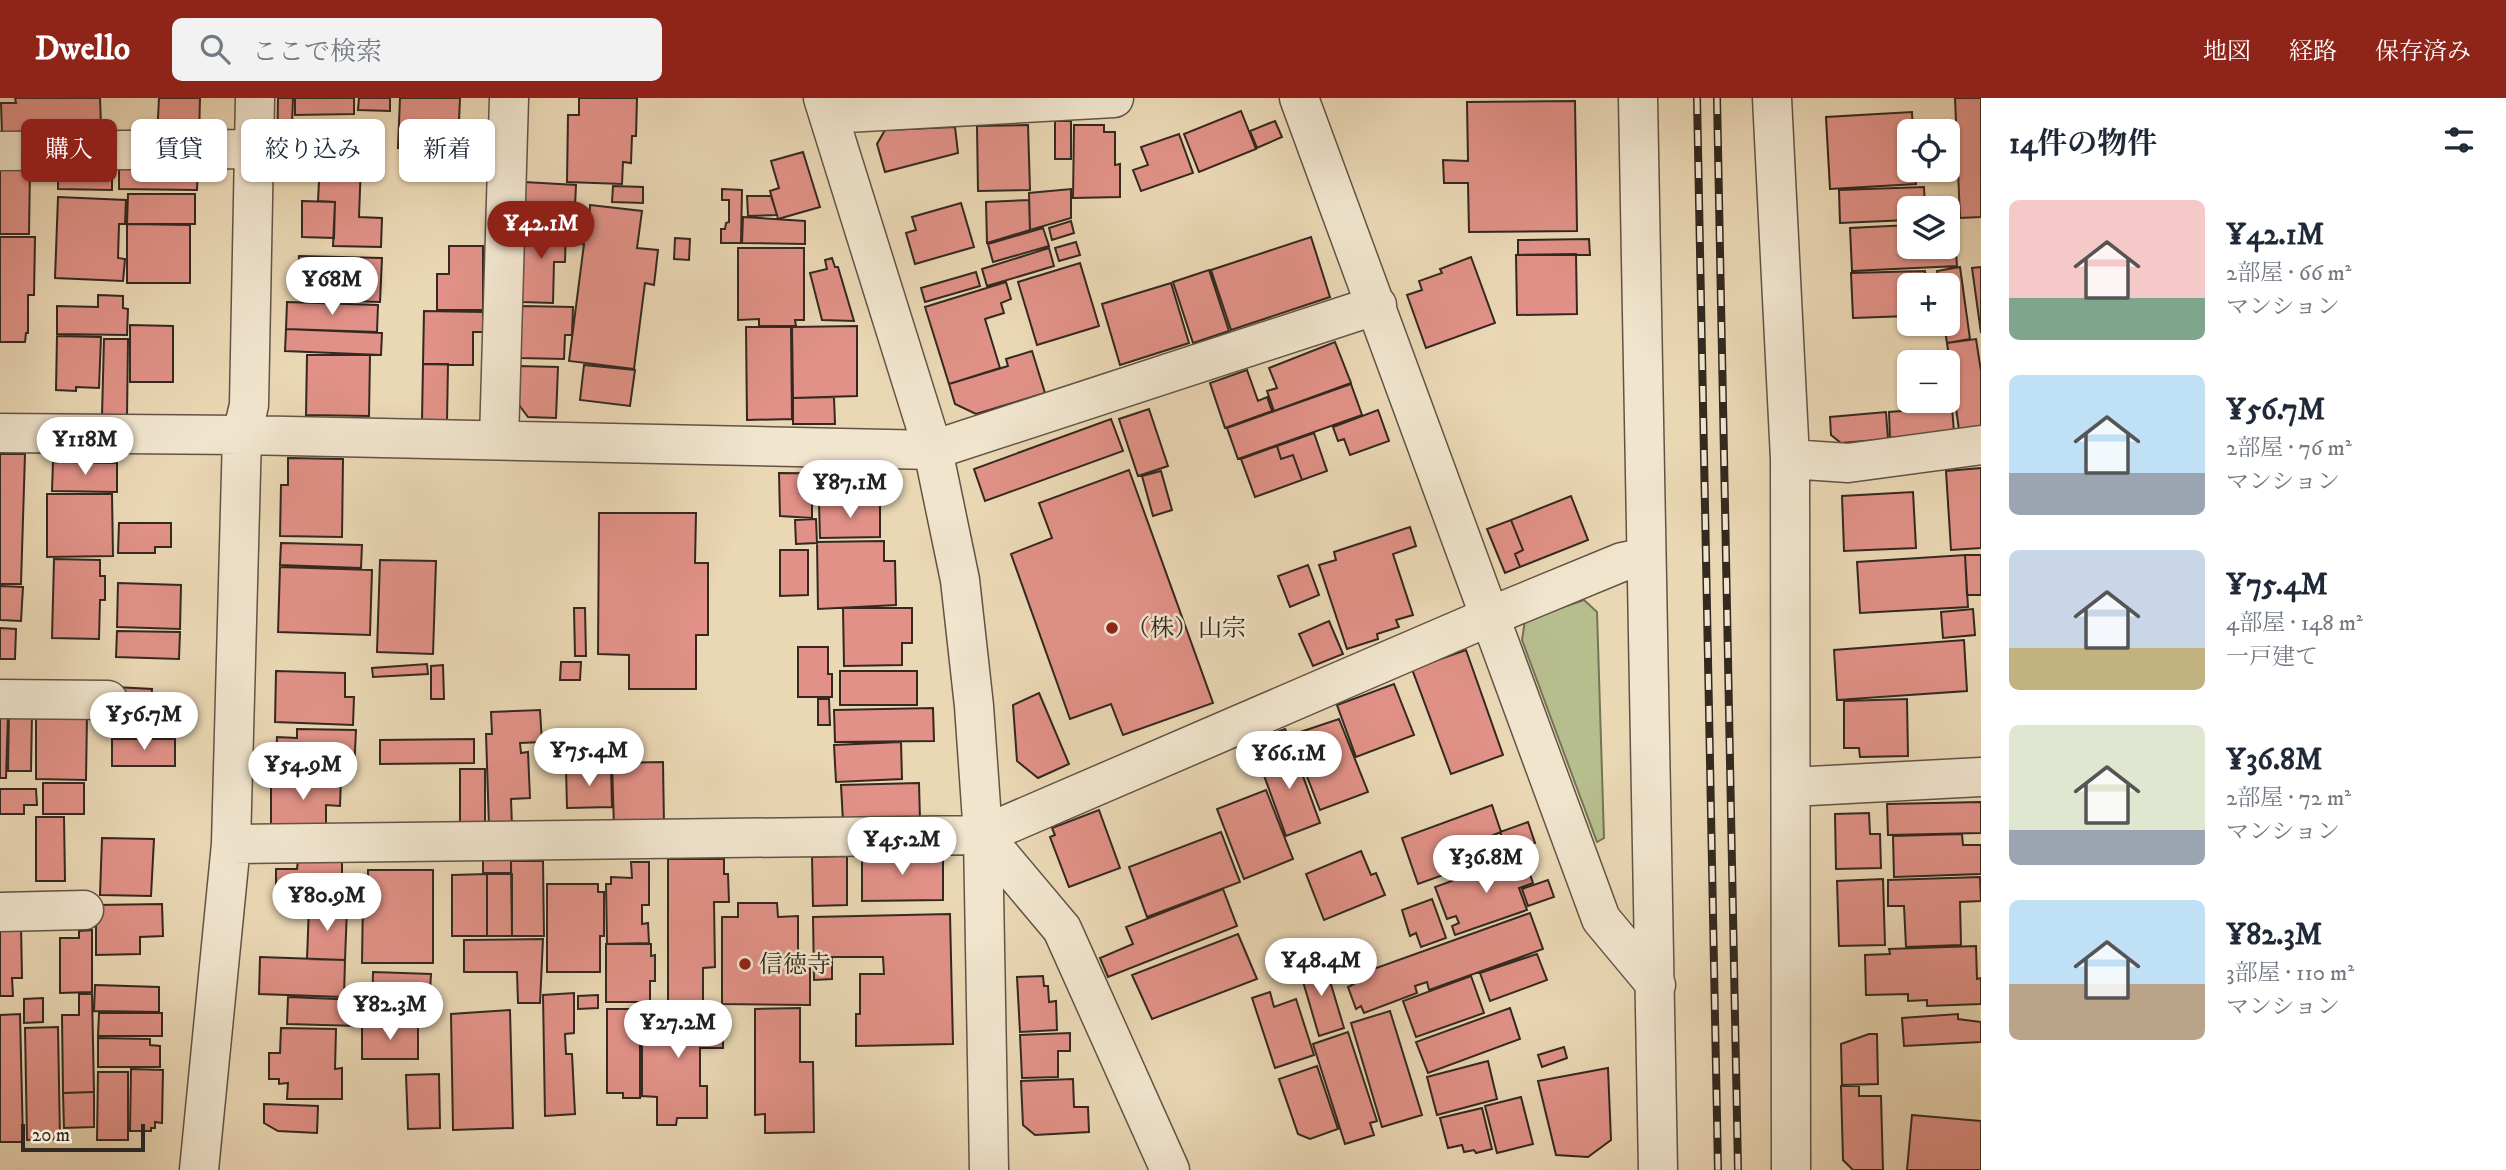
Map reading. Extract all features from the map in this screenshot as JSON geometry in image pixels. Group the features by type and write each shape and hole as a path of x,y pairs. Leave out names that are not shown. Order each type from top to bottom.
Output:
{"street":[{"path":"255,98 255,119"},
{"path":"499,440 509,98"},
{"path":"989,1170 983,835 974,706 960,580 933,450 825,106 1114,98"},
{"path":"1299,98 1601,919 1656,985"},
{"path":"1638,98 1658,1170"},
{"path":"1772,98 1790,460 1791,1170"},
{"path":"0,151 241,149"},
{"path":"199,1170 231,844 242,435 249,405 253,182"},
{"path":"0,433 242,435 933,450 1377,305"},
{"path":"1790,460 1848,463 1981,445"},
{"path":"231,844 983,835 1491,615 1622,562 1646,557"},
{"path":"0,699 108,700"},
{"path":"1791,787 1981,777"},
{"path":"983,835 1062,929 1170,1170"},
{"path":"0,912 84,910"}],"green space":[{"path":"1584,600 1597,612 1604,838 1597,842 1522,640 1525,620"}],"building":[{"path":"15,98 100,98 101,119 21,119 21,135 2,133 1,103 16,103"},
{"path":"159,98 200,98 199,119 158,119"},
{"path":"278,98 293,98 292,119 278,119"},
{"path":"295,98 354,98 354,114 295,115"},
{"path":"359,98 390,98 390,111 358,110"},
{"path":"400,98 460,98 459,119 399,119"},
{"path":"579,98 637,98 636,136 632,136 631,163 623,162 622,184 567,182 568,115 579,115"},
{"path":"1955,98 1981,98 1981,217 1960,218 1960,119 1956,119"},
{"path":"1575,101 1577,231 1469,232 1468,183 1444,183 1443,160 1468,161 1467,102"},
{"path":"1241,111 1256,149 1199,172 1184,134"},
{"path":"1912,112 1912,119 1897,119 1897,182 1916,184 1830,189 1826,117"},
{"path":"1055,121 1071,121 1071,159 1055,159"},
{"path":"1275,121 1282,137 1257,148 1250,131"},
{"path":"1028,125 1030,190 978,191 977,126"},
{"path":"1074,125 1104,125 1104,132 1115,132 1115,165 1120,164 1120,197 1073,198"},
{"path":"955,127 958,153 885,172 877,144 885,130"},
{"path":"1179,134 1193,173 1141,191 1133,170 1148,165 1141,147"},
{"path":"803,152 820,207 778,219 770,191 779,188 771,161"},
{"path":"119,163 131,163 131,182 197,182 197,190 119,189"},
{"path":"0,168 21,168 21,182 30,182 29,234 0,234"},
{"path":"58,182 112,182 112,190 58,189"},
{"path":"319,182 360,182 359,217 382,218 381,247 333,246 335,202 318,201"},
{"path":"524,182 576,185 574,226 522,224"},
{"path":"613,186 643,187 643,203 612,202"},
{"path":"1924,187 1924,196 1897,196 1897,221 1840,223 1839,190"},
{"path":"722,189 742,190 741,243 721,243 721,229 725,229 726,223 729,222 729,200 722,200"},
{"path":"1071,189 1071,218 1030,230 1029,193"},
{"path":"128,194 195,194 195,224 127,224"},
{"path":"747,196 771,196 777,215 748,216"},
{"path":"58,197 126,200 125,224 119,224 118,258 125,259 123,281 55,278"},
{"path":"1029,200 1030,230 987,243 986,202"},
{"path":"302,201 335,202 334,238 302,237"},
{"path":"961,203 974,247 915,264 906,233 916,230 912,217"},
{"path":"590,205 642,211 637,248 658,250 654,285 645,283 634,369 569,361 584,244 568,242 570,229 578,230 579,221 589,222"},
{"path":"743,217 805,221 805,244 742,243"},
{"path":"1071,221 1074,233 1052,240 1049,228"},
{"path":"127,224 190,225 190,283 127,283"},
{"path":"523,226 566,226 565,262 554,262 553,303 522,302"},
{"path":"1897,226 1897,259 1957,259 1957,266 1852,271 1850,228"},
{"path":"1043,228 1049,246 993,262 988,244"},
{"path":"0,237 35,237 34,295 28,295 28,333 25,342 0,342"},
{"path":"1311,237 1330,297 1231,330 1211,270"},
{"path":"675,238 690,239 689,260 674,259"},
{"path":"1589,239 1590,255 1518,255 1518,240"},
{"path":"1076,242 1080,255 1059,261 1055,248"},
{"path":"449,246 483,246 483,310 437,310 437,274 449,274"},
{"path":"738,248 804,248 804,320 795,320 796,326 759,326 759,319 738,320"},
{"path":"1049,248 1054,266 987,286 982,269"},
{"path":"1576,254 1577,314 1517,315 1516,255"},
{"path":"299,256 382,258 380,302 318,300 318,283 298,282"},
{"path":"1471,257 1495,323 1426,348 1407,295 1422,290 1419,281 1442,273 1440,269"},
{"path":"832,258 835,267 838,267 854,321 822,320 810,273 827,269 825,260"},
{"path":"1080,263 1099,326 1037,345 1018,282"},
{"path":"1960,267 1970,339 1947,343 1946,336 1960,336 1960,273 1937,271"},
{"path":"1981,267 1981,333 1972,268"},
{"path":"1209,270 1229,331 1193,343 1173,282"},
{"path":"1925,271 1925,273 1897,273 1897,316 1853,318 1851,273"},
{"path":"976,272 980,286 925,302 921,288"},
{"path":"1006,282 1011,299 1001,303 1004,313 985,319 1000,368 949,384 925,307"},
{"path":"1171,283 1189,343 1120,365 1102,304"},
{"path":"98,295 123,296 123,308 128,309 127,335 57,334 57,306 98,307"},
{"path":"287,302 378,305 377,332 286,329"},
{"path":"522,306 573,307 572,335 565,335 564,359 520,358"},
{"path":"424,311 483,312 483,332 473,332 473,365 423,364"},
{"path":"130,325 173,326 173,382 130,382"},
{"path":"857,326 857,396 793,398 792,327"},
{"path":"746,327 791,327 792,419 747,420"},
{"path":"286,329 382,333 381,355 285,351"},
{"path":"57,336 101,337 99,388 56,390"},
{"path":"104,339 128,339 127,417 102,416"},
{"path":"1976,339 1981,371 1981,427 1959,430 1957,413 1960,413 1960,350 1948,350 1947,343"},
{"path":"1335,342 1351,383 1274,411 1267,391 1277,388 1269,368"},
{"path":"1032,351 1045,393 976,414 955,404 949,384 1008,366 1006,359"},
{"path":"307,355 370,355 369,416 306,415"},
{"path":"423,364 448,364 447,422 422,421"},
{"path":"584,365 635,370 630,406 580,400"},
{"path":"518,366 558,367 556,418 528,417 516,401"},
{"path":"1247,370 1258,401 1267,397 1272,411 1225,428 1210,383"},
{"path":"1351,384 1362,415 1238,459 1227,428"},
{"path":"834,397 835,424 793,424 793,398"},
{"path":"1149,409 1168,466 1138,476 1119,419"},
{"path":"1378,410 1389,441 1350,455 1344,439 1338,441 1333,427"},
{"path":"1886,412 1888,439 1841,443 1831,435 1830,417"},
{"path":"1889,412 1952,413 1954,432 1890,438"},
{"path":"1111,419 1123,451 985,501 974,469"},
{"path":"1314,433 1327,471 1302,480 1293,455 1281,459 1277,446"},
{"path":"1277,446 1281,459 1293,455 1302,480 1255,497 1241,459"},
{"path":"0,454 25,454 21,584 0,584"},
{"path":"288,458 343,459 342,537 280,536 281,485 288,485"},
{"path":"53,462 117,463 117,492 52,491"},
{"path":"1981,468 1981,548 1951,550 1946,471"},
{"name":"（株）山宗","path":"1129,470 1213,703 1123,735 1111,704 1070,719 1011,554 1052,538 1039,503"},
{"path":"1161,471 1172,510 1153,516 1142,476"},
{"path":"779,473 885,474 884,496 812,496 812,518 780,516"},
{"path":"1913,492 1916,548 1844,551 1842,496"},
{"path":"47,494 112,494 113,556 47,557"},
{"path":"1571,496 1588,540 1520,567 1515,554 1523,550 1511,520"},
{"path":"880,502 880,537 820,538 819,503"},
{"path":"599,513 696,513 695,563 708,563 708,635 696,635 696,689 629,689 629,655 598,654"},
{"path":"816,519 817,543 796,544 795,520"},
{"path":"1511,520 1523,550 1515,554 1520,567 1505,573 1487,529"},
{"path":"119,523 171,523 171,547 155,547 155,553 118,553"},
{"path":"1410,527 1416,546 1393,554 1413,615 1396,620 1399,627 1377,634 1378,639 1347,649 1319,565 1336,560 1334,552"},
{"path":"884,541 884,561 895,561 896,605 818,609 817,542"},
{"path":"281,543 362,545 361,568 280,565"},
{"path":"780,550 808,550 808,595 780,596"},
{"path":"1965,555 1968,607 1860,613 1857,562"},
{"path":"1965,555 1981,555 1981,595 1967,595"},
{"path":"54,559 100,560 100,576 105,576 105,600 100,600 99,639 52,638"},
{"path":"380,560 436,561 433,654 377,652"},
{"path":"1308,565 1319,595 1290,607 1278,576"},
{"path":"280,567 372,570 370,635 278,632"},
{"path":"118,583 181,585 180,629 117,627"},
{"path":"0,586 23,587 21,621 0,620"},
{"path":"574,608 585,608 586,656 575,656"},
{"path":"843,608 912,608 912,643 902,643 902,665 844,666"},
{"path":"1973,609 1975,635 1943,638 1941,612"},
{"path":"1329,621 1343,654 1313,666 1299,634"},
{"path":"0,628 16,629 15,659 0,659"},
{"path":"117,631 180,632 179,659 116,657"},
{"path":"1964,640 1967,691 1837,700 1834,650"},
{"path":"798,647 828,647 828,674 832,674 832,697 798,697"},
{"path":"1466,650 1503,755 1451,774 1412,669"},
{"path":"561,662 581,662 580,680 560,680"},
{"path":"427,664 428,674 373,677 372,668"},
{"path":"443,665 444,699 431,699 431,666"},
{"path":"276,671 345,673 345,697 354,697 353,725 275,722"},
{"path":"840,671 917,671 917,705 840,705"},
{"path":"1394,684 1414,735 1356,757 1337,705"},
{"path":"115,687 152,689 151,704 114,702"},
{"path":"1039,693 1069,764 1038,778 1017,761 1013,705"},
{"path":"818,699 829,699 830,725 818,725"},
{"path":"1907,699 1908,756 1860,757 1859,748 1844,748 1844,701"},
{"path":"933,708 934,741 835,742 834,710"},
{"path":"540,710 542,742 520,743 521,753 528,752 530,798 511,799 512,827 489,827 486,734 492,734 491,712"},
{"path":"0,713 8,713 6,778 0,778"},
{"path":"9,713 32,714 31,771 8,771"},
{"path":"36,714 87,715 86,780 36,779"},
{"path":"1339,719 1368,792 1320,810 1294,743 1298,742 1294,734"},
{"path":"297,729 356,730 354,772 297,771 298,762 276,762 277,737 297,738"},
{"path":"1285,729 1292,746 1258,759 1251,742"},
{"path":"112,739 175,739 175,766 112,766"},
{"path":"474,739 474,763 380,764 380,740"},
{"path":"901,742 902,779 836,782 834,745"},
{"path":"1292,746 1320,823 1286,836 1258,759"},
{"path":"663,762 664,826 614,827 612,763"},
{"path":"611,767 612,807 567,808 566,768"},
{"path":"460,769 485,769 485,824 460,824"},
{"path":"271,776 341,778 340,806 326,805 326,830 271,830"},
{"path":"43,783 84,783 84,814 43,814"},
{"path":"919,783 920,820 843,822 841,785"},
{"path":"0,789 36,789 37,805 24,805 24,814 0,814"},
{"path":"1266,790 1293,859 1244,879 1217,809"},
{"path":"1981,802 1981,833 1888,835 1887,804"},
{"path":"1492,805 1501,832 1491,836 1499,855 1418,884 1402,838"},
{"path":"1099,810 1120,868 1069,887 1050,837 1055,835 1052,828"},
{"path":"1869,813 1870,834 1880,834 1881,868 1836,869 1835,814"},
{"path":"36,817 64,817 65,881 36,881"},
{"path":"1528,822 1535,843 1508,853 1500,832"},
{"path":"1221,832 1240,882 1147,917 1129,867"},
{"path":"1962,834 1963,845 1981,845 1981,874 1894,877 1893,836"},
{"path":"102,838 154,839 151,896 100,895"},
{"path":"1361,851 1371,875 1376,873 1385,895 1324,920 1306,874"},
{"path":"862,854 943,854 943,900 862,901"},
{"path":"1523,855 1533,883 1519,888 1527,910 1455,935 1452,926 1459,923 1456,916 1447,919 1435,887"},
{"path":"483,856 511,856 511,873 483,873"},
{"path":"847,856 847,905 813,906 812,857"},
{"path":"668,859 724,859 724,874 728,874 729,902 714,902 715,967 703,968 703,1002 668,1002"},
{"path":"298,860 342,860 342,879 336,879 336,900 276,900 276,869 297,869"},
{"path":"511,861 543,861 544,936 512,936"},
{"path":"631,862 649,862 649,905 642,905 642,924 648,923 649,943 607,944 606,884 611,884 611,877 632,878"},
{"path":"368,870 433,870 433,963 362,963 363,897 368,897"},
{"path":"487,874 487,936 452,936 452,875"},
{"path":"487,874 512,874 512,936 487,936"},
{"path":"1980,877 1981,901 1960,902 1961,945 1906,947 1904,906 1888,906 1888,880"},
{"path":"1883,879 1885,945 1839,946 1837,881"},
{"path":"1548,880 1554,897 1528,906 1522,889"},
{"path":"547,884 598,884 598,892 604,892 604,936 600,936 600,972 547,972"},
{"path":"1223,889 1237,926 1108,977 1100,958 1133,944 1126,927"},
{"path":"1432,899 1446,938 1421,947 1416,933 1410,936 1402,910"},
{"path":"738,903 777,903 778,917 798,916 798,959 810,958 810,1005 722,1004 722,917 738,917"},
{"path":"162,904 163,936 140,937 140,954 96,955 96,905"},
{"path":"309,906 347,908 345,960 307,959"},
{"path":"1530,913 1543,949 1429,990 1427,982 1415,986 1417,993 1364,1013 1361,1006 1356,1009 1348,987 1354,984 1351,977"},
{"path":"950,914 953,1044 856,1046 856,1014 860,1014 860,974 884,974 883,957 832,957 832,979 814,980 813,917"},
{"path":"21,924 22,978 12,978 13,996 0,996 0,925"},
{"path":"92,930 92,992 60,993 60,938 79,938 79,931"},
{"path":"1238,934 1257,979 1152,1019 1132,975"},
{"path":"543,939 540,1003 518,1003 517,972 464,972 464,940"},
{"path":"606,944 651,944 651,956 655,955 655,981 650,981 650,1002 606,1002"},
{"path":"1976,946 1977,979 1981,978 1981,1004 1927,1006 1927,1000 1908,1001 1908,994 1866,995 1865,955 1890,954 1889,949"},
{"path":"1537,954 1547,980 1490,1001 1480,973"},
{"path":"260,957 345,960 344,997 259,994"},
{"path":"1324,961 1344,1028 1319,1036 1299,968"},
{"path":"373,972 431,974 430,992 436,992 435,1021 372,1019"},
{"path":"1043,976 1044,986 1048,986 1049,1002 1056,1001 1057,1030 1020,1032 1017,977"},
{"path":"1471,976 1484,1013 1416,1037 1403,1001"},
{"path":"95,985 159,987 159,1012 94,1011"},
{"path":"1270,992 1274,1007 1296,999 1314,1055 1275,1068 1252,998"},
{"path":"574,993 574,1033 565,1034 566,1054 572,1054 575,1114 545,1116 543,995"},
{"path":"79,994 92,994 94,1092 63,1093 62,1015 79,1015"},
{"path":"598,995 598,1008 578,1009 578,996"},
{"path":"288,997 360,1000 359,1026 287,1024"},
{"path":"43,998 43,1022 24,1023 24,999"},
{"path":"800,1008 800,1062 813,1062 814,1132 765,1133 765,1114 755,1115 755,1009"},
{"path":"1510,1008 1520,1039 1428,1073 1416,1042"},
{"path":"607,1009 632,1009 632,1026 640,1026 640,1098 623,1098 623,1093 607,1093"},
{"path":"510,1010 513,1128 453,1130 451,1014"},
{"path":"642,1010 723,1011 723,1048 700,1048 700,1086 707,1086 707,1118 677,1118 676,1125 657,1125 657,1097 642,1096"},
{"path":"1390,1011 1422,1115 1382,1127 1351,1023"},
{"path":"99,1013 162,1013 162,1036 98,1036"},
{"path":"20,1014 23,1142 0,1142 0,1015"},
{"path":"1958,1014 1958,1019 1981,1022 1981,1042 1904,1046 1902,1018"},
{"path":"362,1024 418,1024 418,1059 362,1059"},
{"path":"58,1027 60,1139 27,1140 25,1028"},
{"path":"281,1028 336,1029 335,1069 342,1068 342,1099 287,1099 288,1083 279,1084 279,1079 269,1079 269,1053 280,1053"},
{"path":"1348,1032 1377,1121 1370,1123 1374,1135 1345,1144 1313,1044"},
{"path":"1070,1033 1070,1051 1058,1051 1058,1077 1022,1078 1020,1035"},
{"path":"1869,1034 1877,1034 1878,1084 1842,1085 1841,1044"},
{"path":"98,1038 150,1039 150,1045 160,1046 160,1067 98,1067"},
{"path":"1564,1047 1567,1058 1542,1067 1538,1055"},
{"path":"1488,1061 1497,1099 1437,1115 1427,1077"},
{"path":"1317,1066 1338,1129 1310,1139 1298,1134 1279,1079"},
{"path":"1608,1068 1611,1140 1588,1157 1556,1155 1538,1081"},
{"path":"131,1069 163,1070 162,1123 155,1122 155,1128 151,1128 151,1131 130,1131"},
{"path":"98,1072 128,1072 128,1140 97,1140"},
{"path":"439,1074 440,1128 408,1129 406,1075"},
{"path":"1073,1079 1074,1107 1088,1107 1089,1132 1035,1135 1023,1125 1021,1081"},
{"path":"1841,1086 1859,1086 1859,1096 1881,1096 1883,1170 1853,1170 1843,1160"},
{"path":"94,1092 94,1127 64,1128 63,1093"},
{"path":"1521,1097 1533,1144 1497,1153 1485,1106"},
{"path":"264,1104 318,1106 317,1133 278,1131 264,1123"},
{"path":"1482,1108 1492,1149 1476,1153 1474,1150 1464,1152 1462,1145 1448,1148 1440,1118"},
{"path":"1912,1115 1981,1121 1981,1170 1907,1170"}],"railway":[{"path":"1697,98 1718,1170"},
{"path":"1717,98 1738,1170"}],"place":[{"name":"（株）山宗","path":"1112,628"},
{"name":"信徳寺","path":"745,964"}]}
